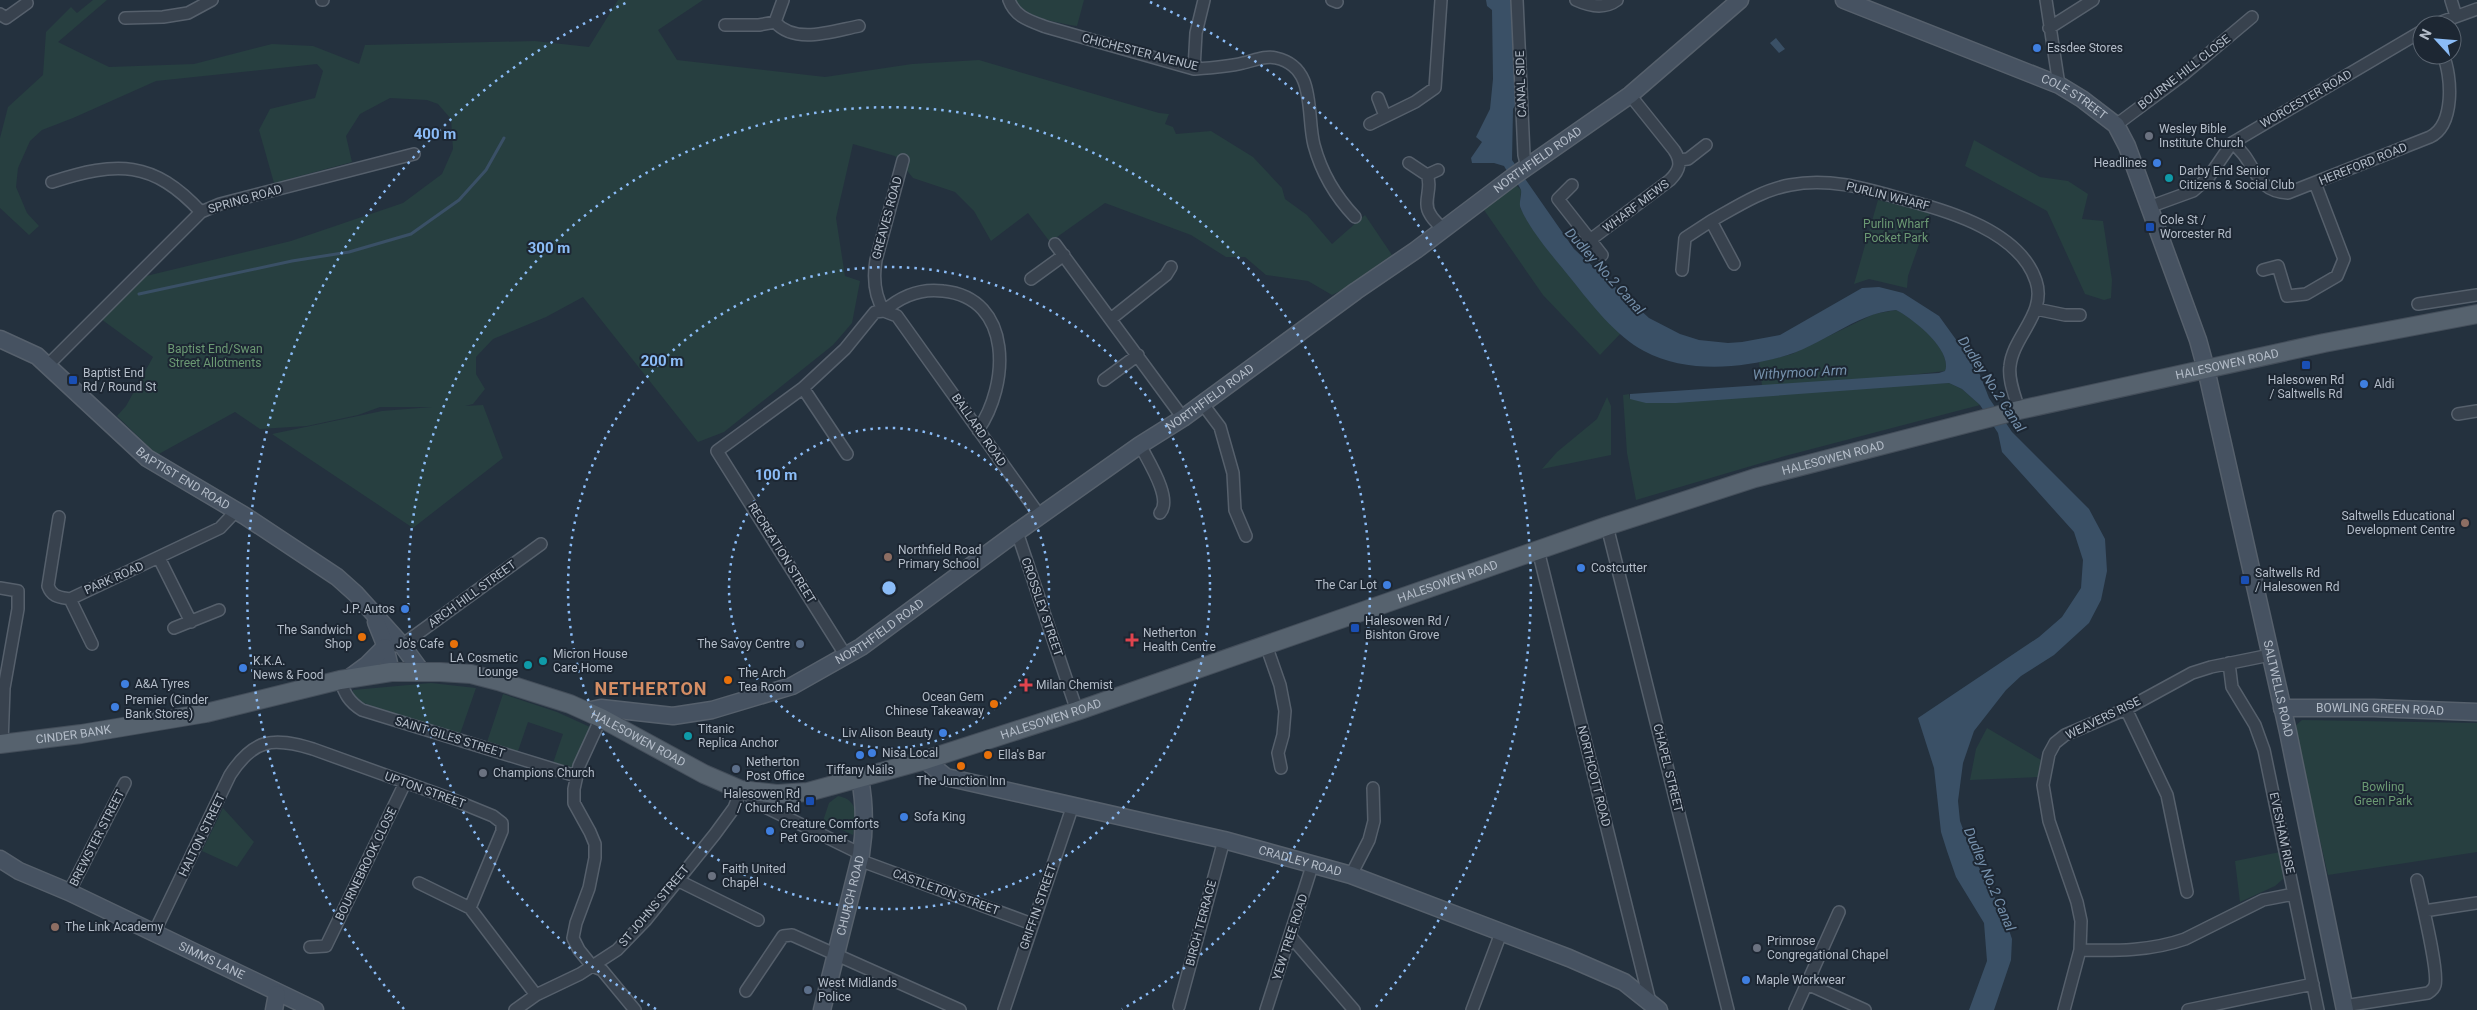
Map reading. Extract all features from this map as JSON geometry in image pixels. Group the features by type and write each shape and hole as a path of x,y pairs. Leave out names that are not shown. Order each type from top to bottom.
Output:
{"main road":[{"name":"HALESOWEN ROAD","path":"440,672 471,674 520,687 594,714 704,774 745,791 777,794 808,792 925,760 1077,710 1607,526 1755,478 2015,411 2206,369 2477,314"},
{"name":"CINDER BANK","path":"1,744 81,734 206,713 344,679 390,672 440,672"}],"street":[{"path":"125,18 163,17 188,13 212,0"},
{"path":"775,22 783,0"},
{"name":"CHICHESTER AVENUE","path":"1009,0 1014,12 1025,20 1194,68 1218,67 1268,57 1293,65 1306,83 1314,144 1322,167 1339,198 1355,217"},
{"path":"1194,68 1196,33 1204,0"},
{"path":"1370,124 1427,95 1435,88 1441,0"},
{"name":"CANAL SIDE","path":"1517,0 1522,111 1527,168"},
{"path":"1576,0 1587,6 1611,5 1616,0"},
{"name":"NORTHFIELD ROAD","path":"594,714 601,708 673,716 698,713 736,704 792,686 846,656 1140,445 1183,418 1444,230 1501,186 1630,95 1740,0"},
{"name":"COLE STREET","path":"1844,0 2059,85 2082,99 2116,125 2127,146 2198,340 2206,369"},
{"path":"2046,0 2059,85"},
{"path":"2049,28 2093,0"},
{"path":"2451,0 2456,15"},
{"path":"0,14 6,18 27,3"},
{"path":"2459,15 2477,9"},
{"name":"BOURNE HILL CLOSE","path":"2116,125 2183,75 2252,17"},
{"path":"725,25 759,25 775,22"},
{"path":"775,22 780,28 795,35 858,26"},
{"name":"WORCESTER ROAD","path":"2149,207 2192,191 2208,178 2232,142 2412,37"},
{"name":"HEREFORD ROAD","path":"2232,142 2243,151 2261,182 2274,192 2288,193 2314,184 2436,134 2445,118 2449,100 2449,71 2447,65"},
{"path":"1630,95 1679,160 1688,159 1706,145"},
{"path":"1378,98 1385,116"},
{"name":"SPRING ROAD","path":"47,366 201,212 220,204 414,154"},
{"name":"GREAVES ROAD","path":"884,311 878,301 873,276 903,160"},
{"name":"WHARF MEWS","path":"1590,240 1670,180 1679,169 1679,160"},
{"path":"1409,163 1433,172 1426,200 1429,213 1444,230"},
{"path":"52,182 99,170 122,167 142,171 169,183 201,212"},
{"name":"PURLIN WHARF","path":"1682,270 1685,238 1735,207 1779,187 1820,182 1849,184 1964,217 1990,231 2008,245 2020,256 2036,281 2039,297 2036,309 2012,356 2009,367 2015,411"},
{"path":"2263,270 2278,266 2287,296 2306,294 2338,276 2344,259 2314,184"},
{"name":"WHARF MEWS","path":"1572,185 1558,199 1602,255"},
{"path":"1711,221 1734,264"},
{"path":"1056,244 1112,318 1183,418"},
{"path":"1031,279 1064,255"},
{"path":"1112,318 1166,275 1171,266"},
{"path":"847,454 802,388 844,349 875,312 884,311 898,298 922,291 948,291 970,300 988,317 999,344 1001,367 989,410 978,430"},
{"path":"2418,304 2477,295"},
{"path":"2036,309 2065,315 2080,315"},
{"name":"BALLARD ROAD","path":"884,311 898,316 1040,516"},
{"name":"BAPTIST END ROAD","path":"0,339 37,356 148,458 236,511 336,577 402,645 421,671"},
{"path":"1104,380 1138,355"},
{"name":"SALTWELLS ROAD","path":"2206,369 2282,708 2344,1008"},
{"name":"RECREATION STREET","path":"802,388 718,451 846,656"},
{"path":"1202,403 1220,427 1233,473 1235,510 1246,536"},
{"path":"2458,414 2477,411"},
{"path":"1140,445 1160,484 1165,501 1165,508 1160,513"},
{"name":"PARK ROAD","path":"59,517 48,586 56,597 70,599 220,528 236,511"},
{"name":"CHAPEL STREET","path":"1607,526 1728,1010"},
{"name":"CROSSLEY STREET","path":"1017,532 1077,710"},
{"name":"ARCH HILL STREET","path":"402,645 541,544"},
{"name":"NORTHCOTT ROAD","path":"1538,550 1655,1006"},
{"name":"PARK ROAD","path":"159,558 191,622"},
{"path":"0,588 18,591 18,609 4,688 1,744"},
{"name":"PARK ROAD","path":"70,599 92,644"},
{"path":"174,628 219,610"},
{"name":"BAPTIST END ROAD","path":"372,612 385,646 390,672"},
{"path":"344,679 367,665 385,646 402,645"},
{"path":"1266,645 1280,685 1284,712 1283,735 1278,753 1281,768"},
{"name":"WEAVERS RISE","path":"2064,1010 2080,950 2081,921 2077,902 2049,821 2043,777 2049,754 2065,735 2126,709 2192,673 2270,655"},
{"name":"EVESHAM RISE","path":"2229,663 2232,686 2255,725 2264,750 2287,851 2318,1010"},
{"name":"SAINT GILES STREET","path":"344,679 346,696 353,705 362,710 576,776"},
{"name":"BOWLING GREEN ROAD","path":"2282,708 2374,708 2477,712"},
{"path":"2126,709 2167,795 2187,892"},
{"path":"624,730 632,717 642,713"},
{"path":"594,714 576,776 574,803 592,838 596,858 589,888 573,932 573,938 579,950 592,966 602,970 635,1010"},
{"name":"UPTON STREET","path":"258,746 274,742 292,743 493,816 502,823 502,832 470,908"},
{"name":"HALTON STREET","path":"154,933 230,775 242,756 258,746"},
{"name":"CRADLEY ROAD","path":"925,760 946,777 1224,840 1313,863 1350,875 1569,958 1624,982 1655,1006"},
{"name":"CHURCH ROAD","path":"822,1010 860,857 865,828 864,800 860,779"},
{"name":"BREWSTER STREET","path":"69,892 125,783"},
{"name":"BOURNEBROOK CLOSE","path":"326,946 405,783"},
{"path":"1350,875 1369,840 1374,821 1373,788"},
{"name":"CASTLETON STREET","path":"745,791 753,801 860,857 1032,924"},
{"name":"ST JOHNS STREET","path":"515,1010 536,995 592,966 617,950 645,920 734,808 745,791"},
{"name":"GRIFFIN STREET","path":"1004,1010 1073,805"},
{"name":"BIRCH TERRACE","path":"1179,1006 1224,840"},
{"name":"SIMMS LANE","path":"0,859 19,871 69,892 277,994 315,1010"},
{"name":"YEW TREE ROAD","path":"1266,1010 1291,937 1313,863"},
{"path":"677,880 758,920"},
{"path":"2344,1008 2433,991 2436,984 2435,976 2417,880"},
{"path":"419,883 470,908 536,995"},
{"path":"2080,950 2133,951 2172,944 2263,900 2294,894"},
{"path":"2424,911 2477,903"},
{"path":"1795,1010 1805,983 1839,912"},
{"path":"1472,1010 1502,933"},
{"path":"746,991 783,936 792,934 835,956 960,1010"},
{"path":"1291,937 1354,1010"},
{"path":"310,947 326,946 336,954"},
{"path":"1805,983 1865,1010"},
{"path":"2188,1010 2313,984"},
{"path":"274,1010 277,994"}],"green space":[{"name":"Baptist End/Swan Street Allotments","path":"93,0 107,0 58,42 109,67 194,64 272,44 313,46 359,64 365,45 535,41 589,47 618,0 703,0 658,30 677,60 825,77 912,64 979,60 1159,113 1169,114 1165,124 1173,127 1176,134 1211,131 1253,157 1282,188 1285,199 1307,215 1332,244 1365,215 1392,255 1344,289 1332,295 1308,281 1266,275 1245,257 1226,257 1191,235 1105,203 1050,242 1028,213 991,241 974,211 955,192 913,178 895,156 853,144 836,218 845,276 860,281 852,323 833,345 724,432 698,442 583,297 546,317 493,339 476,357 476,374 485,389 473,404 465,406 483,405 503,458 413,528 272,434 382,411 432,407 380,407 358,415 307,426 260,429 235,412 157,455 117,416 126,406 153,357 101,319 142,277 291,241 403,203 442,174 453,149 451,119 438,104 427,100 390,98 360,114 346,136 352,162 274,183 259,130 270,109 315,98 323,71 317,64 156,81 42,130 30,141 18,168 16,187 27,213 39,226 29,235 0,208 0,138 8,107 43,75 46,32 71,7 77,13"},
{"path":"1015,0 1084,0 1077,26 1035,16 1027,12"},
{"path":"1974,140 2040,177 2068,181 2088,194 2082,219 2103,221 2112,280 2111,298 2104,300 2085,294 2047,211 1965,166"},
{"path":"1516,185 1521,190 1520,208 1551,253 1585,296 1621,333 1600,355 1543,295 1484,210"},
{"name":"Purlin Wharf Pocket Park","path":"1878,200 1930,213 1908,276 1907,288 1869,279 1854,284"},
{"path":"1896,310 1912,320 1930,336 1943,354 1946,363 1945,371 1893,377 1762,386 1759,362 1792,354 1874,314"},
{"path":"1949,383 1962,389 1980,405 1785,456 1636,500 1627,453 1623,395 1629,394 1630,399"},
{"path":"1607,397 1611,406 1611,455 1542,469 1557,452 1597,419"},
{"path":"431,683 476,688 460,734 360,702 353,697 353,690"},
{"path":"503,694 557,712 590,727 590,732 574,766 568,768 553,763 563,734 528,722 517,754 486,745"},
{"name":"Bowling Green Park","path":"2302,720 2477,723 2477,852 2328,875 2294,727"},
{"path":"1987,728 2041,760 2038,777 1970,780 1976,749"},
{"path":"838,796 850,801 855,811 853,835 823,821 829,803"},
{"path":"223,808 254,842 237,867 202,851"},
{"path":"2280,852 2283,879 2275,886 2240,902 2235,861"}],"water":[{"path":"1486,0 1512,0 1517,102 1513,109 1512,160 1574,249 1649,318 1680,334 1699,340 1728,343 1742,342 1780,335 1862,288 1879,287 1903,293 1939,316 1978,370 1989,398 2012,432 2089,509 2105,539 2107,571 2101,600 2089,623 2054,655 2021,676 2006,690 1974,731 1963,763 1958,801 1960,821 1973,856 2004,915 2012,939 2011,960 1994,1010 1969,1010 1987,961 1984,923 1956,877 1947,851 1941,832 1934,768 1918,718 2039,637 2062,617 2081,588 2083,560 2074,532 2002,452 1998,433 1980,405 1962,389 1949,383 1676,403 1646,403 1630,399 1630,394 1939,373 1945,371 1946,363 1943,354 1930,336 1912,320 1896,310 1866,317 1796,352 1748,364 1712,367 1694,366 1660,358 1634,345 1596,309 1537,236 1520,207 1521,190 1504,166 1494,163 1472,163 1471,158 1482,142 1476,137 1490,109 1493,79 1492,10 1487,6"},
{"path":"1776,38 1785,49 1779,53 1770,43"}],"waterway":[{"path":"139,294 292,261 349,252 411,234 459,200 486,170 504,138"}],"place":[{"name":"Essdee Stores","path":"2037,48"},
{"name":"Wesley Bible Institute Church","path":"2149,136"},
{"name":"Headlines","path":"2157,163"},
{"name":"Darby End Senior Citizens & Social Club","path":"2169,178"},
{"name":"Cole St / Worcester Rd","path":"2150,227"},
{"name":"Halesowen Rd / Saltwells Rd","path":"2306,365"},
{"name":"Baptist End Rd / Round St","path":"73,380"},
{"name":"Aldi","path":"2364,384"},
{"name":"Saltwells Educational Development Centre","path":"2465,523"},
{"name":"Northfield Road Primary School","path":"888,557"},
{"name":"Costcutter","path":"1581,568"},
{"name":"Saltwells Rd / Halesowen Rd","path":"2245,580"},
{"name":"The Car Lot","path":"1387,585"},
{"name":"J.P. Autos","path":"405,609"},
{"name":"Halesowen Rd / Bishton Grove","path":"1355,628"},
{"name":"The Sandwich Shop","path":"362,637"},
{"name":"Netherton Health Centre","path":"1132,640"},
{"name":"Jo's Cafe","path":"454,644"},
{"name":"The Savoy Centre","path":"800,644"},
{"name":"Micron House Care Home","path":"543,661"},
{"name":"LA Cosmetic Lounge","path":"528,665"},
{"name":"K.K.A. News & Food","path":"243,668"},
{"name":"The Arch Tea Room","path":"728,680"},
{"name":"A&A Tyres","path":"125,684"},
{"name":"Milan Chemist","path":"1026,685"},
{"name":"Ocean Gem Chinese Takeaway","path":"994,704"},
{"name":"Premier (Cinder Bank Stores)","path":"115,707"},
{"name":"Liv Alison Beauty","path":"943,733"},
{"name":"Titanic Replica Anchor","path":"688,736"},
{"name":"Nisa Local","path":"872,753"},
{"name":"Tiffany Nails","path":"860,755"},
{"name":"Ella's Bar","path":"988,755"},
{"name":"The Junction Inn","path":"961,766"},
{"name":"Netherton Post Office","path":"736,769"},
{"name":"Champions Church","path":"483,773"},
{"name":"Halesowen Rd / Church Rd","path":"810,801"},
{"name":"Sofa King","path":"904,817"},
{"name":"Creature Comforts Pet Groomer","path":"770,831"},
{"name":"Faith United Chapel","path":"712,876"},
{"name":"The Link Academy","path":"55,927"},
{"name":"Primrose Congregational Chapel","path":"1757,948"},
{"name":"Maple Workwear","path":"1746,980"},
{"name":"West Midlands Police","path":"808,990"}],"district":[{"name":"NETHERTON","path":"651,689"}],"water label":[{"name":"Dudley No.2 Canal","path":"1605,271"},
{"name":"Withymoor Arm","path":"1800,372"},
{"name":"Dudley No.2 Canal","path":"1992,384"},
{"name":"Dudley No.2 Canal","path":"1990,879"}]}
